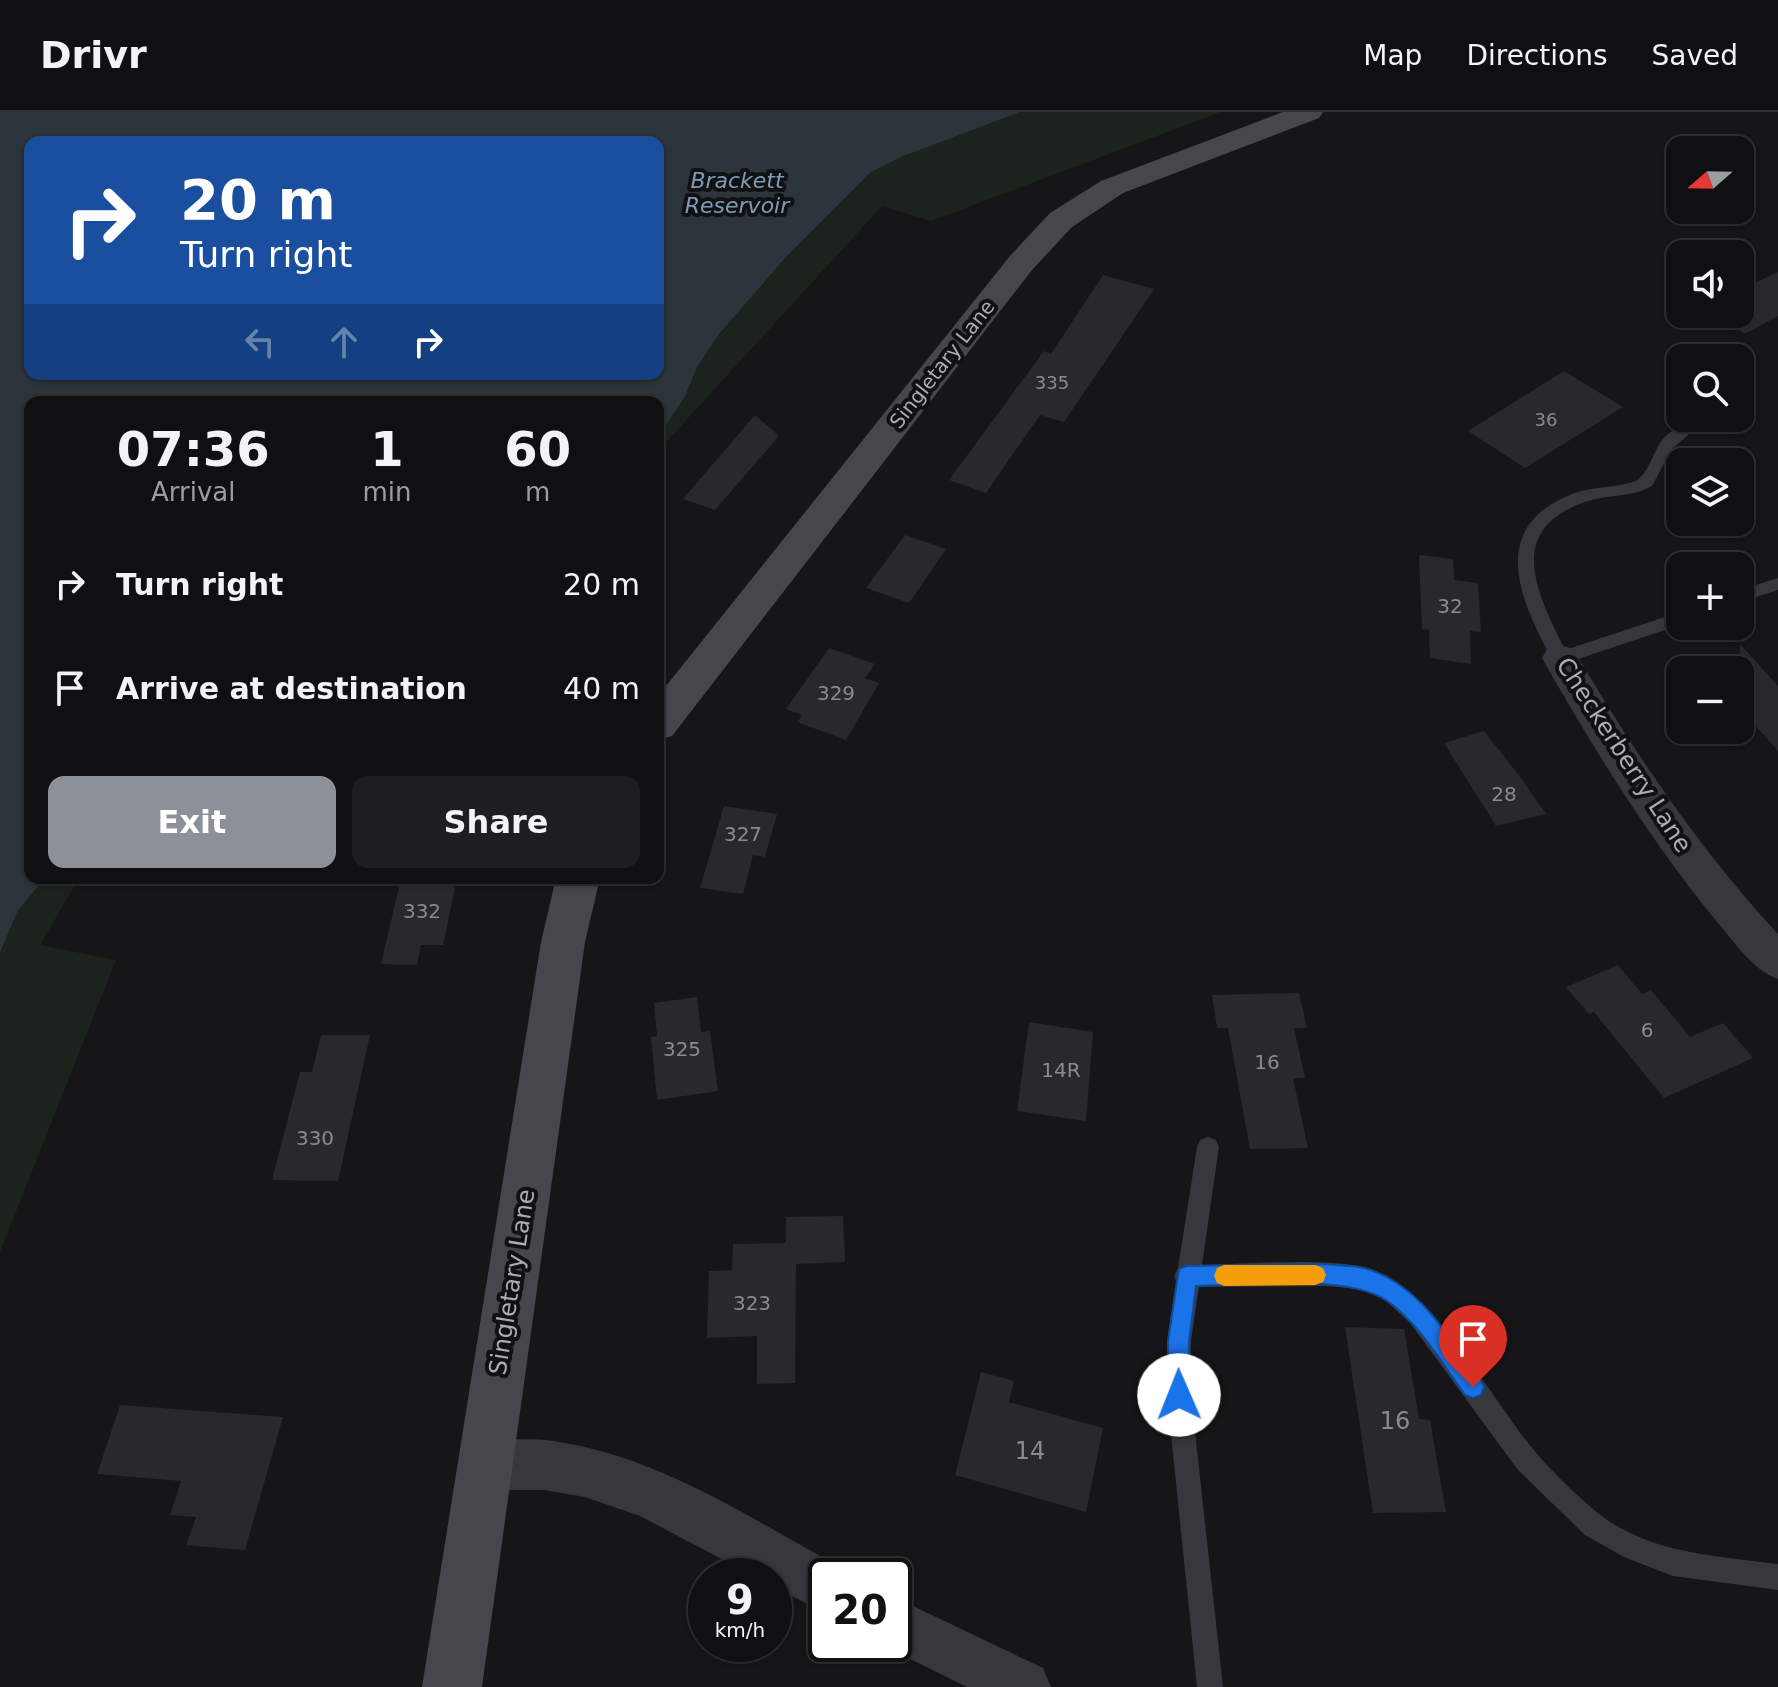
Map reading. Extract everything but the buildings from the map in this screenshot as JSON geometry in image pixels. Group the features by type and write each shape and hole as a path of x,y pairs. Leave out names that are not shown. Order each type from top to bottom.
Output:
{"street":[{"name":"Singletary Lane","path":"664,717 1021,263 1061,220 1112,187 1309,112"},
{"name":"Checkerberry Lane","path":"1560,658 1648,800 1699,868 1778,962"},
{"name":"Singletary Lane","path":"452,1687 563,942 577,884"},
{"path":"485,1465 553,1466 604,1477 651,1495 808,1578"},
{"path":"912,1632 1024,1687"}],"lane":[{"name":"Checkerberry Lane","path":"1560,658 1534,599 1523,554 1525,540 1535,524 1565,503 1643,484 1653,475 1661,453 1670,440 1682,432"},
{"path":"1754,592 1778,584"},
{"path":"1560,658 1666,623"},
{"path":"1208,1147 1186,1276 1179,1341 1179,1395 1210,1687"},
{"path":"1186,1276 1327,1275 1364,1278 1394,1293 1418,1315 1527,1461 1594,1526 1633,1548 1673,1563 1778,1577"}],"shaded area":[{"path":"0,112 1221,112 931,221 882,206 664,444 664,396 24,396 24,884 76,884 40,945 116,960 0,1252"}],"water":[{"name":"Brackett Reservoir","path":"0,112 1019,112 901,157 871,172 785,258 719,334 664,428 664,396 24,396 24,884 40,884 18,910 0,952"}],"slow traffic":[{"path":"1224,1276 1315,1275"}],"route":[{"path":"1179,1395 1179,1341 1186,1276 1327,1275 1364,1278 1394,1293 1418,1315 1473,1387"}]}
